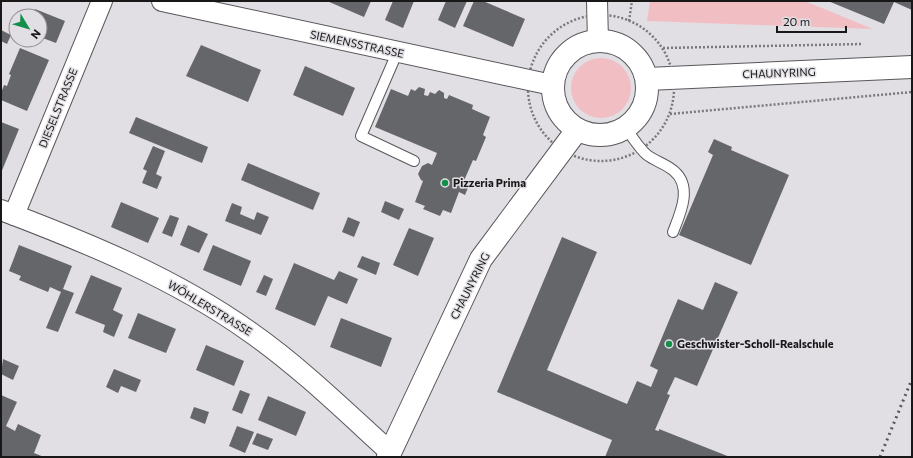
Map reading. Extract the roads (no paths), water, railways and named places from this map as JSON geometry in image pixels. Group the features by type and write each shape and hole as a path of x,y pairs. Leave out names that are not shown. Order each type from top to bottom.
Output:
{"street":[{"name":"DIESELSTRASSE","path":"7,213 102,1"},
{"name":"SIEMENSSTRASSE","path":"162,1 527,81 552,85"},
{"path":"597,8 598,41"},
{"path":"598,41 608,41 621,46 633,54 642,65 647,79 647,95 642,109 626,128 604,135 588,134 577,130 562,116 554,102 552,85 556,70 565,56 578,46 598,41"},
{"name":"CHAUNYRING","path":"647,79 912,67"},
{"name":"CHAUNYRING","path":"389,454 481,259 577,130"},
{"name":"WÖHLERSTRASSE","path":"7,213 77,239 179,287 251,332 307,377 389,454"}],"lane":[{"path":"397,52 361,136 414,161"},
{"path":"626,128 642,150 675,171 682,182 684,197 682,209 673,232"}],"railway":[{"path":"880,457 912,379"}],"place":[{"name":"Pizzeria Prima","path":"445,183"},
{"name":"Geschwister-Scholl-Realschule","path":"669,344"}]}
